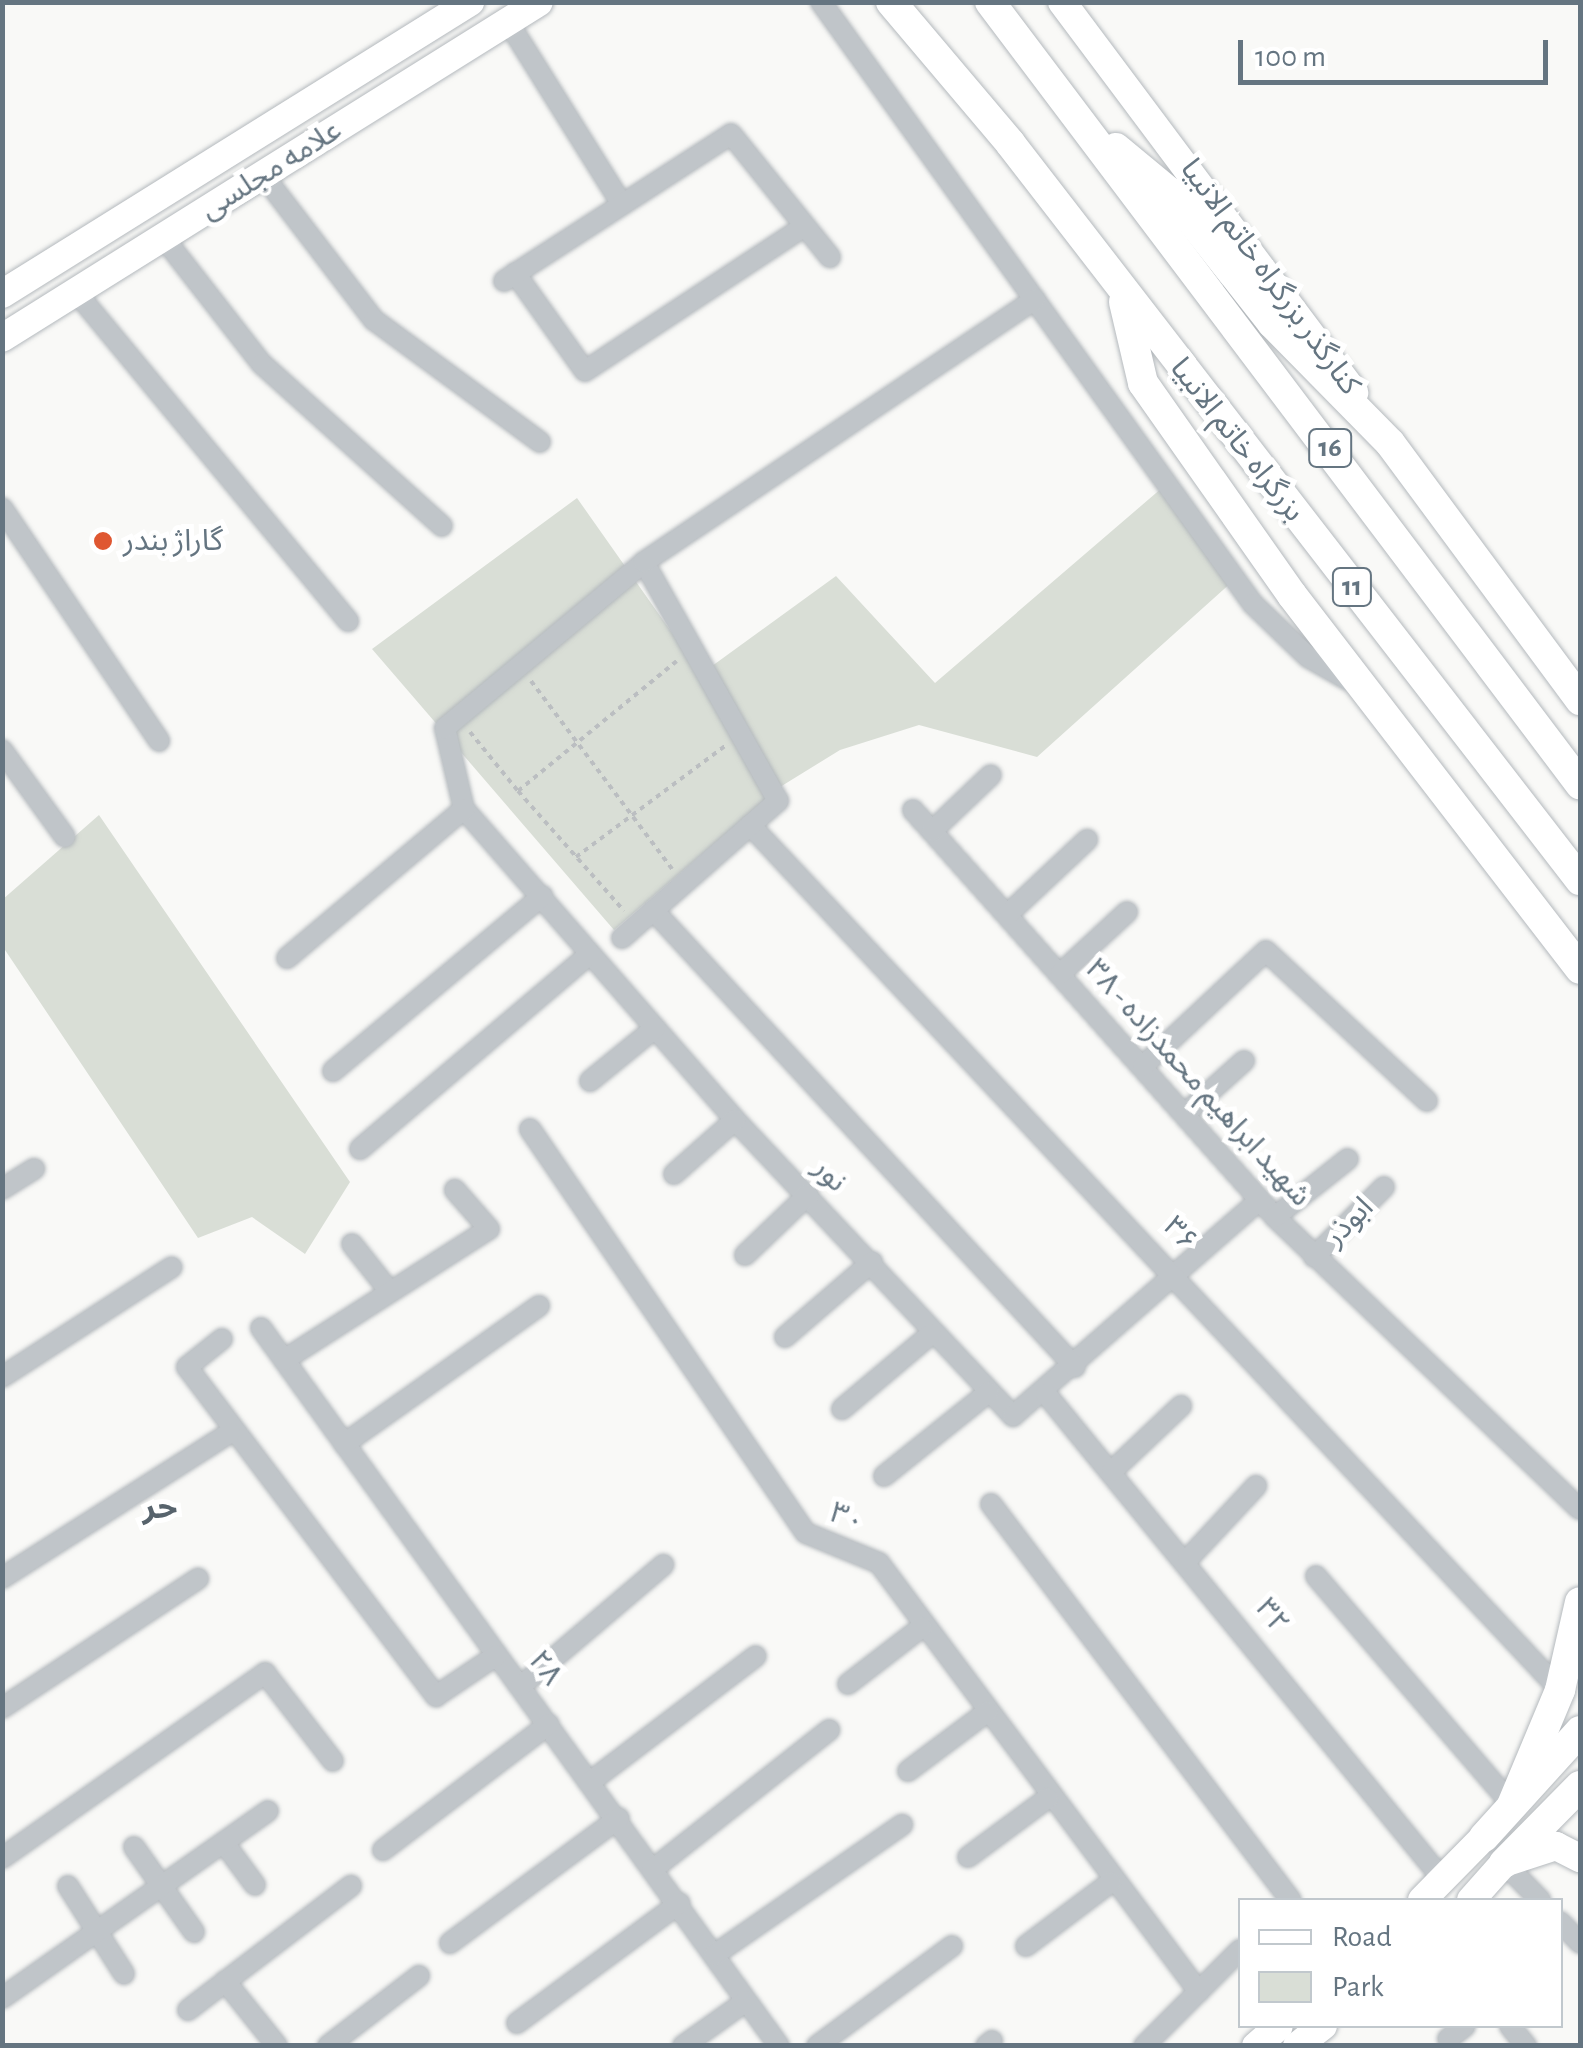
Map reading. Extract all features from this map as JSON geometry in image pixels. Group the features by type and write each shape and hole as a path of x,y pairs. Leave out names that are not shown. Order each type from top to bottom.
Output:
{"highway":[{"name":"بزرگراه خاتم الانبیا","path":"891,2 1580,880"},
{"name":"16","path":"990,2 1580,784"},
{"name":"16","path":"1075,115 1169,192 1272,323 1390,442"},
{"path":"1123,294 1143,383 1292,595 1375,695 1580,969"},
{"name":"کنارگذر بزرگراه خاتم الانبیا","path":"1390,442 1580,700"},
{"path":"1545,922 1580,994"},
{"path":"1512,1805 1560,1690 1580,1602"},
{"path":"1484,1836 1580,1731"},
{"path":"1504,1863 1580,1786"}],"main road":[{"name":"علامه مجلسی","path":"2,294 470,2"},
{"name":"علامه مجلسی","path":"2,338 540,2"},
{"name":"کنارگذر بزرگراه خاتم الانبیا","path":"1062,2 1390,442"},
{"path":"1424,1898 1444,1882 1484,1836"},
{"path":"1473,1898 1504,1863 1556,1846 1580,1858"},
{"path":"1256,2046 1277,2028"},
{"path":"1297,2046 1320,2028"}],"street":[{"path":"821,2 1254,604 1308,657 1375,695"},
{"path":"508,22 620,201"},
{"path":"804,226 585,371 510,277 620,201 731,134 830,257"},
{"path":"263,175 374,320 540,442"},
{"path":"163,237 262,364 442,526"},
{"path":"76,292 348,621"},
{"path":"287,958 464,810 445,728 457,716 644,562 1035,300"},
{"path":"2,508 160,741"},
{"path":"629,932 778,800 644,562"},
{"path":"2,750 65,837"},
{"path":"932,831 992,774"},
{"name":"نور","path":"464,810 734,1120 872,1262 931,1334 1014,1416 1046,1394 1259,1201"},
{"name":"شهید ابراهیم محمدزاده - ۳۸","path":"912,810 1186,1113 1259,1201 1580,1510"},
{"name":"۳۶","path":"750,825 1177,1275 1560,1690"},
{"path":"1007,914 1087,840"},
{"path":"333,1071 542,896"},
{"path":"653,910 1075,1367"},
{"path":"1060,973 1126,912"},
{"path":"1144,1066 1266,952 1427,1100"},
{"path":"360,1148 590,954"},
{"path":"590,1081 655,1028"},
{"path":"1186,1113 1244,1061"},
{"path":"674,1174 734,1120"},
{"name":"۳۰","path":"530,1129 806,1533 879,1563 1048,1798 1199,1992"},
{"path":"1275,1217 1348,1159"},
{"path":"2,1189 34,1169"},
{"name":"ابوذر","path":"1314,1258 1384,1187"},
{"path":"284,1360 488,1229 456,1190"},
{"path":"745,1255 808,1195"},
{"path":"352,1244 390,1292"},
{"path":"785,1337 872,1262"},
{"path":"2,1377 172,1267"},
{"path":"344,1444 539,1306"},
{"name":"۲۸","path":"260,1328 619,1818 779,2046"},
{"path":"842,1409 931,1334"},
{"path":"222,1339 187,1367 230,1432 436,1696 497,1655"},
{"path":"884,1476 990,1392"},
{"name":"۳۲","path":"1046,1394 1188,1559 1444,1882"},
{"path":"1112,1471 1181,1406"},
{"path":"2,1578 230,1432"},
{"path":"1188,1559 1256,1486"},
{"path":"991,1504 1289,1898"},
{"path":"520,1686 663,1566"},
{"path":"1316,1576 1512,1805"},
{"path":"2,1708 198,1579"},
{"path":"848,1684 922,1627"},
{"path":"590,1782 756,1656"},
{"path":"2,1858 265,1673 333,1762"},
{"path":"908,1771 986,1712"},
{"path":"383,1850 549,1724"},
{"path":"652,1870 829,1730"},
{"path":"968,1856 1048,1798"},
{"path":"2,1998 99,1934 268,1811"},
{"path":"450,1944 619,1818"},
{"path":"714,1955 902,1825"},
{"path":"224,1843 255,1884"},
{"path":"134,1847 194,1932"},
{"path":"1504,1863 1538,1898"},
{"path":"1026,1946 1111,1882"},
{"path":"68,1886 124,1974"},
{"path":"188,2010 351,1886"},
{"path":"516,2023 680,1904"},
{"path":"817,2046 952,1946"},
{"path":"1144,2046 1238,1952"},
{"path":"328,2046 419,1976"},
{"path":"225,1982 277,2046"},
{"path":"683,2046 746,2001"},
{"path":"1448,2039 1462,2028"}],"path":[{"path":"518,790 692,648"},
{"path":"520,665 683,883"},
{"path":"457,716 576,857 629,932"},
{"path":"576,857 741,734"}],"green space":[{"path":"1163,487 1233,581 1037,757 919,725 840,750 780,787 614,930 372,649 577,498 701,674 836,576 935,683"},
{"path":"99,815 350,1182 305,1254 252,1217 198,1238 3,947 2,900"}],"place":[{"name":"گاراژ بندر","path":"103,541"}],"district":[{"name":"حر","path":"160,1508"}]}
